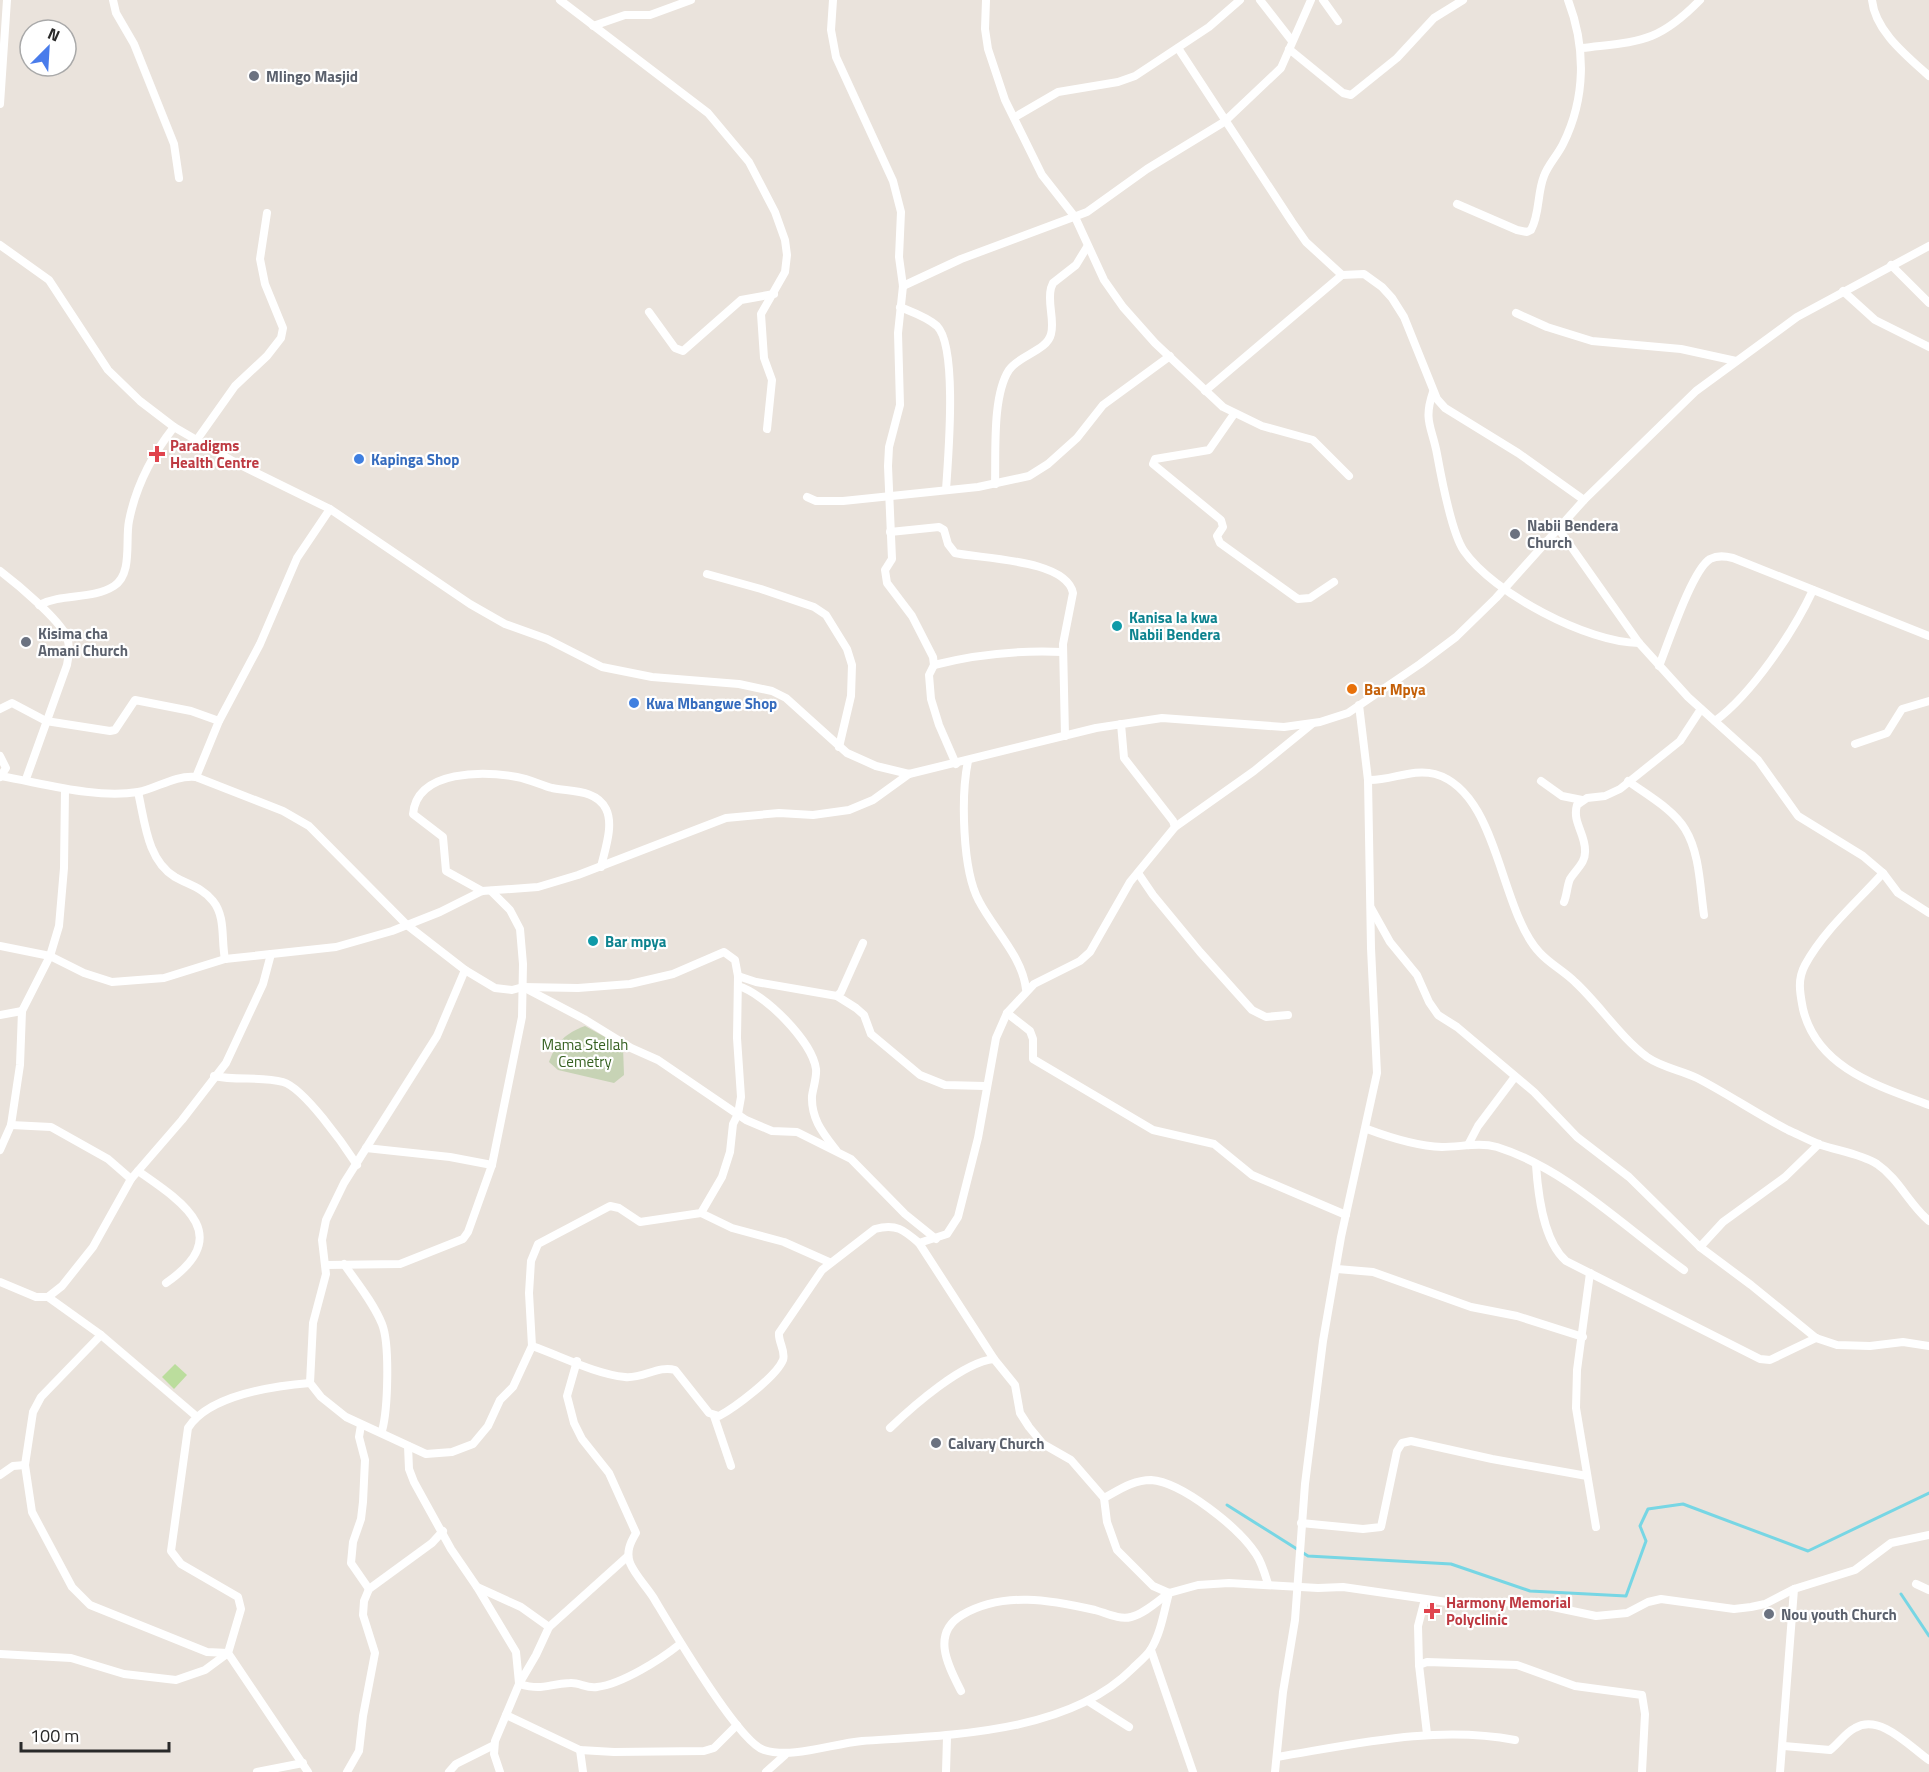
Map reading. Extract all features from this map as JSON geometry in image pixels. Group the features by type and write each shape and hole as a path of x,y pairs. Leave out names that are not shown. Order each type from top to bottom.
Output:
{"street":[{"path":"0,104 7,0"},
{"path":"113,0 116,13 134,44 174,144 179,178"},
{"path":"560,0 693,99 708,113 749,162 775,212 785,240 785,272 761,314 764,358 772,380 767,429"},
{"path":"573,11 577,0"},
{"path":"593,26 625,15 650,15 691,0"},
{"path":"833,0 831,30 836,57 897,195 901,212 898,235 903,286 898,333 900,405 889,447 892,559 885,570 887,583 923,634 934,665 929,675 931,699 939,725 956,764"},
{"path":"986,0 985,29 988,49 1005,100 1042,175 1074,217 1104,280 1123,307 1205,391 1234,414 1262,426 1313,440 1349,477"},
{"path":"1015,117 1058,92 1118,82 1135,76 1178,48 1193,35 1209,27 1240,0"},
{"path":"1260,0 1290,45 1343,93 1351,95 1397,58 1434,18 1463,0"},
{"path":"903,286 961,259 1087,212 1147,169 1224,122 1281,68 1311,0"},
{"path":"1323,0 1338,21"},
{"path":"1457,204 1517,230 1531,230 1542,179 1563,144 1576,107 1582,77 1582,48 1568,0"},
{"path":"1582,48 1625,44 1657,36 1701,0"},
{"path":"1872,0 1874,13 1888,34 1929,76"},
{"path":"1178,48 1224,122 1306,242 1342,275"},
{"path":"196,441 235,386 267,356 280,338 283,328 265,284 260,259 267,213"},
{"path":"0,245 49,280 108,370 140,401 174,427 196,441 330,509 470,604 505,624 547,639 602,667 623,673 739,684 772,691 786,698 839,747 876,766 909,774"},
{"path":"0,946 50,956 84,973 112,982 164,978 225,959 352,944 450,908 487,891 538,887 601,867 726,818 779,813 813,815 849,810 873,800 909,774 1065,736 1162,718 1284,727 1340,717 1456,637 1584,500 1696,391 1797,317 1929,246"},
{"path":"995,484 1003,382 1010,368 1046,343 1051,334 1049,293 1053,283 1076,266 1087,247"},
{"path":"1891,265 1929,303"},
{"path":"1205,391 1342,275 1364,274 1382,287 1404,317 1421,355 1433,392 1445,408 1518,453 1584,500"},
{"path":"1843,291 1875,320 1929,347"},
{"path":"649,312 675,348 683,351 741,300 774,294"},
{"path":"900,307 936,325 942,339 949,371 951,410 946,490"},
{"path":"1516,313 1547,327 1592,341 1681,349 1736,361"},
{"path":"807,497 816,501 829,502 995,484 1029,476 1048,464 1077,438 1103,405 1170,356"},
{"path":"1433,392 1427,410 1428,422 1435,441 1441,478 1464,550 1479,567 1504,588 1557,620 1620,644 1639,644"},
{"path":"1234,414 1209,450 1155,459 1153,464 1221,520 1223,527 1217,536 1220,543 1293,597 1310,598 1334,582"},
{"path":"39,605 71,595 97,594 115,586 123,578 129,522 135,496 157,449 174,427"},
{"path":"196,777 219,721 260,644 297,558 330,509"},
{"path":"890,532 939,527 944,530 948,544 955,553 1024,562 1066,580 1073,593 1063,652 1065,736"},
{"path":"1558,528 1639,644 1701,709 1758,760 1798,816 1850,846 1883,873 1898,893 1929,913"},
{"path":"1659,666 1698,573 1711,559 1720,556 1733,558 1929,636"},
{"path":"0,572 39,605 66,635 69,647 68,665 26,779"},
{"path":"707,574 814,607 826,615 847,649 852,665 851,696 839,747"},
{"path":"1715,721 1749,687 1794,627 1813,590"},
{"path":"934,665 969,656 1001,652 1063,652"},
{"path":"0,709 12,703 46,721 110,731 115,730 135,700 191,711 219,721"},
{"path":"1855,744 1887,733 1902,709 1929,701"},
{"path":"1275,1772 1283,1692 1299,1587 1301,1523 1320,1363 1346,1215 1366,1129 1378,1063 1370,907 1368,780 1359,705"},
{"path":"1541,781 1562,796 1582,800 1613,792 1680,741 1701,709"},
{"path":"920,1243 947,1234 958,1217 982,1115 985,1086 996,1038 1007,1013 1026,989 1080,961 1090,952 1125,890 1175,828 1254,771 1312,723"},
{"path":"1121,724 1124,758 1173,821 1175,828"},
{"path":"0,756 6,768 1,776 26,779 65,789 138,792 175,778 196,777 283,811 309,826 407,924 465,970 495,988 512,990 523,987 578,988 630,984 674,974 724,952 735,960 738,976 737,1038 741,1097 738,1114 733,1124 730,1152 722,1177 701,1213"},
{"path":"968,761 964,802 971,884 999,935 1015,957 1025,978 1026,989"},
{"path":"1368,780 1383,781 1422,772 1437,774 1457,786 1469,801 1499,857 1517,920 1528,940 1541,954 1575,981 1647,1057 1669,1069 1697,1078 1759,1115 1819,1144 1875,1163 1896,1181 1917,1211 1929,1221"},
{"path":"326,1265 400,1264 463,1239 468,1232 492,1166 522,1017 520,929 510,910 487,891 446,871 443,837 413,814 426,787 434,782 470,775 498,774 585,793 601,802 609,821 601,867"},
{"path":"1628,781 1668,810 1685,829 1694,850 1704,915"},
{"path":"0,1150 11,1125 20,1065 22,1011 50,956 62,905 65,789"},
{"path":"138,792 157,862 178,879 199,887 214,902 222,917 225,959"},
{"path":"1564,902 1570,880 1583,863 1586,852 1584,839 1575,820 1577,805 1582,800"},
{"path":"1138,873 1200,952 1252,1010 1266,1017 1288,1015"},
{"path":"1883,873 1811,956 1802,971 1799,991 1812,1035 1829,1057 1869,1080 1929,1105"},
{"path":"1370,907 1390,942 1418,975 1429,1002 1438,1015 1457,1027 1514,1078 1534,1092 1577,1137 1629,1177 1700,1247 1816,1338 1837,1345 1870,1346 1903,1342 1929,1346"},
{"path":"837,996 844,986 863,943"},
{"path":"48,1297 62,1286 93,1247 131,1179 182,1120 226,1063 263,984 271,954"},
{"path":"465,970 437,1036 333,1203 323,1232 326,1265 313,1323 310,1383 332,1407 361,1425 382,1431 426,1454 465,1449 473,1444 488,1426 500,1400 513,1387 532,1346 529,1293 531,1261 538,1244 604,1208 619,1208 633,1220 640,1222 701,1213 732,1228 784,1242 829,1262"},
{"path":"738,976 756,982 837,996 864,1015 871,1034 920,1075 945,1085 985,1086"},
{"path":"738,986 750,989 766,1002 805,1042 816,1069 812,1097 814,1119 838,1153"},
{"path":"523,987 631,1048 658,1060 738,1114 765,1129 797,1132 859,1165 905,1214 936,1239"},
{"path":"0,1015 22,1011"},
{"path":"1007,1013 1030,1031 1033,1039 1033,1059 1056,1074 1153,1130 1214,1144 1252,1174 1346,1215"},
{"path":"214,1076 235,1080 273,1080 294,1087 343,1144 357,1165"},
{"path":"1468,1145 1478,1126 1514,1078"},
{"path":"11,1125 51,1127 108,1159 131,1179"},
{"path":"1366,1129 1418,1144 1496,1147 1536,1165 1574,1189 1684,1270"},
{"path":"1700,1247 1723,1221 1785,1177 1819,1144"},
{"path":"366,1148 450,1157 492,1166"},
{"path":"1536,1165 1545,1219 1557,1253 1590,1274 1760,1359 1770,1360 1816,1338"},
{"path":"138,1171 184,1207 193,1217 199,1233 200,1245 196,1256 182,1272 166,1283"},
{"path":"714,1416 721,1415 740,1402 782,1363 784,1357 779,1333 807,1289 829,1262 875,1229 898,1227 920,1243 994,1359 1015,1385 1020,1413 1038,1440 1071,1460 1104,1498 1107,1522 1117,1550 1153,1586 1169,1593"},
{"path":"344,1264 374,1307 383,1327 388,1396 382,1431"},
{"path":"1337,1269 1373,1272 1471,1307 1517,1316 1583,1337"},
{"path":"1590,1274 1577,1370 1576,1408 1596,1527"},
{"path":"0,1282 36,1297 48,1297 101,1335 196,1416"},
{"path":"101,1335 41,1397 29,1429 25,1465 32,1512 79,1596 90,1605 207,1652 228,1653"},
{"path":"532,1346 600,1372 628,1377 640,1377 670,1368 675,1370 714,1416 731,1466"},
{"path":"890,1428 913,1406 935,1390 978,1363 994,1359"},
{"path":"500,1772 494,1745 519,1684 537,1655 549,1627 628,1556 636,1533 609,1473 582,1439 569,1409 568,1389 577,1362"},
{"path":"0,1654 70,1658 124,1674 176,1680 205,1670 228,1653 241,1609 238,1597 181,1564 171,1551 188,1428 196,1416 247,1392 310,1383"},
{"path":"361,1425 359,1437 365,1460 363,1502 361,1519 353,1542 351,1563 369,1589"},
{"path":"1301,1523 1363,1529 1381,1527 1397,1451 1402,1443 1411,1441 1524,1466 1587,1476"},
{"path":"408,1446 407,1457 411,1476 451,1549 516,1652 519,1684"},
{"path":"0,1475 13,1466 25,1465"},
{"path":"1104,1498 1131,1482 1151,1480 1174,1485 1215,1514 1248,1544 1261,1563 1268,1584"},
{"path":"347,1772 360,1751 363,1716 375,1653 363,1615 369,1589 432,1544 443,1531"},
{"path":"961,1691 943,1652 949,1628 956,1619 968,1611 990,1601 1011,1598 1091,1610 1122,1618 1131,1617 1169,1593 1198,1585 1268,1584 1383,1591 1454,1603 1529,1602 1604,1616 1627,1613 1648,1602 1661,1599 1734,1609 1751,1607 1777,1599 1794,1589 1854,1570 1892,1543 1929,1535"},
{"path":"628,1556 631,1566 668,1621 680,1644 737,1725 761,1749 785,1755 831,1744 947,1737 1036,1719 1088,1701 1120,1679 1151,1650 1169,1593"},
{"path":"1916,1584 1929,1590"},
{"path":"477,1587 520,1607 549,1627"},
{"path":"1780,1772 1784,1746 1794,1589"},
{"path":"1425,1599 1418,1626 1419,1665 1427,1734"},
{"path":"519,1684 534,1688 555,1687 568,1683 599,1687 618,1681 664,1657 680,1644"},
{"path":"1151,1650 1193,1772"},
{"path":"228,1653 308,1772"},
{"path":"1419,1665 1427,1662 1517,1665 1575,1686 1610,1692 1638,1693 1644,1699 1645,1714 1642,1772"},
{"path":"1088,1701 1129,1727"},
{"path":"506,1715 580,1750 614,1752 714,1748 737,1725"},
{"path":"1784,1746 1830,1750 1849,1732 1867,1724 1881,1726 1929,1760"},
{"path":"1277,1757 1427,1734 1461,1733 1515,1740"},
{"path":"946,1772 947,1737"},
{"path":"449,1772 456,1764 494,1745"},
{"path":"580,1750 583,1772"},
{"path":"766,1772 785,1755"},
{"path":"257,1772 303,1763"}],"green space":[{"name":"Mama Stellah Cemetry","path":"585,1026 623,1047 624,1075 614,1083 558,1070 549,1062 562,1039"},
{"path":"175,1364 187,1375 174,1389 162,1377"}],"waterway":[{"path":"1227,1505 1308,1556 1451,1564 1530,1591 1626,1596 1646,1541 1640,1526 1648,1509 1683,1504 1808,1551 1929,1493"},
{"path":"1901,1594 1929,1636"}],"place":[{"name":"Mlingo Masjid","path":"254,76"},
{"name":"Paradigms Health Centre","path":"157,454"},
{"name":"Kapinga Shop","path":"359,459"},
{"name":"Nabii Bendera Church","path":"1515,534"},
{"name":"Kanisa la kwa Nabii Bendera","path":"1117,626"},
{"name":"Kisima cha Amani Church","path":"26,642"},
{"name":"Bar Mpya","path":"1352,689"},
{"name":"Kwa Mbangwe Shop","path":"634,703"},
{"name":"Bar mpya","path":"593,941"},
{"name":"Calvary Church","path":"936,1443"},
{"name":"Harmony Memorial Polyclinic","path":"1432,1611"},
{"name":"Nou youth Church","path":"1769,1614"}]}
